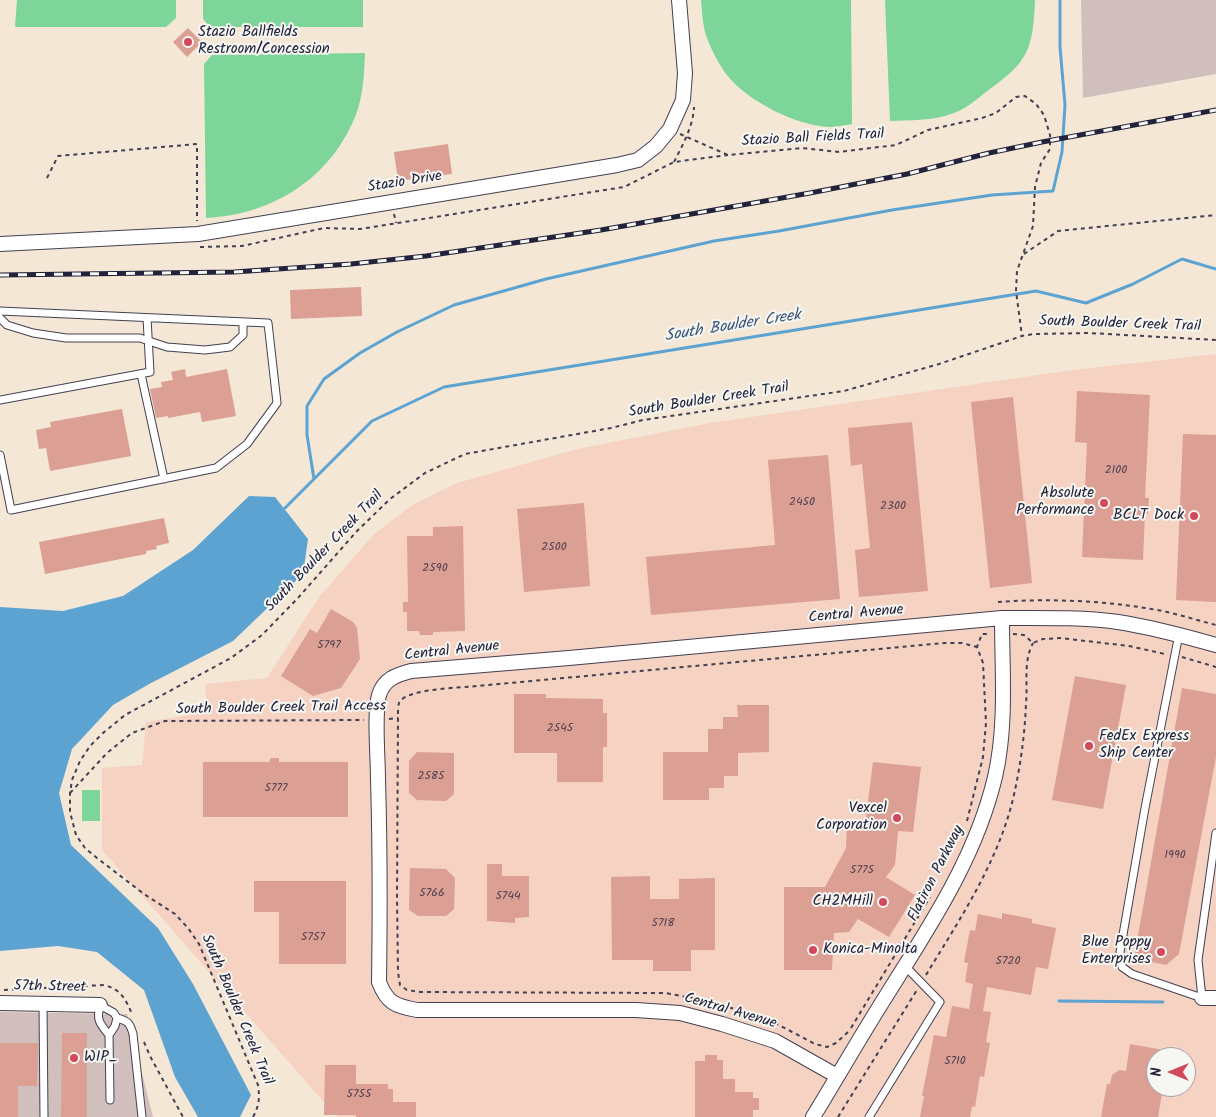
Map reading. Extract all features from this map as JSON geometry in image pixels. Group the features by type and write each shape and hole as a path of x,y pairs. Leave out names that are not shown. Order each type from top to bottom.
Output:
{"street":[{"name":"Stazio Drive","path":"0,244 198,234 638,160 656,146 670,129 684,100 685,73 679,0"},
{"name":"Flatiron Parkway","path":"813,1117 943,905 967,859 984,818 995,775 1002,732 1002,618"},
{"name":"Central Avenue","path":"837,1076 775,1041 680,1013 636,1010 416,1010 399,1007 384,995 379,982 380,884 377,720 379,695 387,682 393,676 411,671 1002,618 1117,622 1179,634 1216,645"},
{"path":"1202,998 1216,998"},
{"name":"57th Street","path":"0,1003 100,1004"}],"lane":[{"path":"0,311 268,323 277,403 247,444 216,468 11,510 0,455"},
{"path":"0,318 7,325 33,333 66,338 140,338 167,346 204,350 230,346 243,335 243,322"},
{"path":"0,400 150,372 147,318"},
{"path":"141,374 164,479"},
{"path":"1179,634 1145,808 1120,952 1122,967 1132,974 1202,998 1198,960 1216,833"},
{"path":"869,1117 940,1002 905,966"},
{"path":"43,1004 44,1117"},
{"path":"109,1035 98,1020 100,1004 114,1013 117,1018 116,1026 109,1035 110,1100"},
{"path":"117,1018 126,1020 130,1024 133,1034 142,1117"}],"path":[{"name":"Stazio Ball Fields Trail","path":"670,129 728,155 802,148 839,152 896,146 928,130 996,113 1016,97 1026,96 1036,104 1044,115 1050,135 1050,149 1040,167 1035,187 1035,216 1030,239 1017,271 1016,291 1022,336"},
{"path":"1022,256 1058,231 1216,215"},
{"name":"South Boulder Creek Trail","path":"253,1117 259,1106 260,1095 258,1085 199,944 175,914 120,876 85,848 76,835 72,824 70,793 72,780 90,746 125,715 230,658 262,635 298,598 357,531 390,500 425,473 465,454 611,428 643,420 844,391 1022,336 1047,333 1216,340"},
{"path":"998,602 1045,600 1143,608 1170,612 1216,625"},
{"path":"967,822 983,757 986,723 983,663 977,647 982,634 1024,635 1033,643 1043,639 1068,639 1129,646 1216,667"},
{"path":"932,895 848,1032 836,1043 827,1047 815,1044 777,1024 708,1000 665,993 420,992 407,990 400,985 398,972 399,703 406,696 417,692 925,645 962,643 977,647"},
{"name":"South Boulder Creek Trail Access","path":"70,793 107,753 132,734 164,721 377,720 398,718"}],"shaded area":[{"path":"1081,0 1216,0 1216,74 1083,98"},
{"path":"1216,354 1216,1117 337,1117 102,850 102,768 142,765 146,722 207,712 205,684 267,678 319,597 374,534 414,504 457,483 577,449 710,423 1072,370"},
{"path":"0,1012 127,1014 153,1117 0,1117"}],"green space":[{"path":"17,0 176,0 176,18 166,27 15,27"},
{"path":"203,0 363,0 363,27 210,27 203,19"},
{"path":"701,0 851,0 852,124 829,127 802,122 760,103 736,85 720,65 707,39"},
{"path":"885,0 1035,0 1030,44 1026,54 1011,72 974,102 960,110 937,118 890,121"},
{"path":"365,53 362,89 356,116 341,145 327,163 292,192 273,202 252,210 206,218 204,64 212,55"},
{"path":"82,790 100,790 100,821 82,821"}],"water":[{"path":"249,496 275,497 308,539 303,574 233,641 151,683 113,705 72,749 59,793 71,845 158,928 193,984 251,1095 240,1117 198,1117 175,1077 144,990 97,952 58,946 0,951 0,607 63,611 123,596 193,550"}],"building":[{"name":"Stazio Ballfields Restroom/Concession","path":"188,28 202,42 187,57 173,42"},
{"path":"448,144 452,174 398,181 394,152"},
{"path":"361,287 362,316 291,319 290,290"},
{"path":"185,369 186,377 227,369 236,416 202,422 200,412 168,418 168,416 156,418 150,389 162,387 161,382 173,380 171,372"},
{"path":"1077,391 1150,395 1145,498 1149,498 1148,514 1145,514 1143,560 1082,557 1087,443 1075,442"},
{"path":"1013,397 1032,583 990,588 971,402"},
{"path":"122,409 131,456 50,471 46,448 39,449 36,430 51,427 50,422"},
{"path":"912,422 928,591 859,597 855,550 870,548 862,464 851,466 848,428"},
{"path":"1183,434 1216,435 1216,602 1176,600"},
{"path":"828,455 840,599 651,615 646,557 775,545 768,460"},
{"path":"584,503 590,586 524,592 517,509"},
{"path":"164,518 169,543 156,546 157,549 146,551 146,554 45,574 39,542"},
{"path":"463,526 465,631 433,632 433,635 420,635 419,631 407,631 407,612 403,612 403,602 408,602 407,536 433,536 433,527"},
{"path":"331,609 353,622 357,628 360,659 341,688 313,696 281,676 310,629 317,633"},
{"path":"1075,676 1126,685 1103,809 1052,800"},
{"path":"1182,688 1216,694 1216,757 1179,954 1166,965 1134,958"},
{"path":"514,694 546,694 546,698 603,699 603,713 607,713 607,747 603,747 603,782 557,782 557,753 514,753"},
{"path":"737,705 769,705 769,752 738,753 738,776 724,776 724,788 709,788 709,800 663,800 663,752 708,752 708,729 723,729 723,717 738,717"},
{"path":"417,752 454,753 454,794 446,801 417,800 409,793 409,761"},
{"path":"271,758 279,758 279,762 348,762 348,817 203,817 203,762 269,762"},
{"path":"873,762 921,767 913,832 898,831 895,865 886,877 915,895 889,937 858,919 849,932 834,933 832,970 784,970 784,887 825,887 846,848 847,825 865,826"},
{"path":"487,864 502,864 502,876 529,876 529,917 515,918 515,923 487,921"},
{"path":"410,868 446,869 455,878 454,909 446,916 418,916 409,910"},
{"path":"650,876 650,899 679,899 679,879 715,878 715,950 691,950 691,971 653,971 653,960 612,960 611,877"},
{"path":"254,881 346,881 346,964 279,964 279,912 254,912"},
{"path":"1002,913 1032,919 1032,923 1056,928 1048,969 1036,967 1031,995 987,987 983,1011 991,1012 986,1042 990,1043 984,1077 980,1076 975,1107 972,1106 970,1117 920,1117 924,1096 922,1096 934,1035 946,1037 952,1006 969,1009 973,984 965,982 968,963 964,962 970,930 975,931 978,914 1002,919"},
{"path":"62,1033 87,1033 87,1117 61,1117"},
{"path":"0,1043 38,1043 37,1086 18,1086 18,1117 0,1117"},
{"path":"1130,1044 1146,1047 1146,1097 1161,1097 1158,1117 1101,1117 1107,1084 1110,1084 1112,1075 1119,1070 1126,1071"},
{"path":"705,1055 717,1055 717,1060 723,1060 723,1079 735,1079 735,1092 753,1092 753,1098 759,1098 759,1110 753,1110 753,1117 695,1117 695,1061 705,1061"},
{"path":"325,1065 356,1065 356,1084 388,1084 388,1089 393,1089 393,1102 416,1102 416,1117 324,1115"}],"waterway":[{"path":"314,479 307,435 307,406 324,379 360,353 397,332 454,305 546,279 714,241 892,210 992,195 1053,191 1062,152 1065,105 1060,47 1060,0"},
{"name":"South Boulder Creek","path":"285,508 372,421 444,387 1036,291 1086,303 1133,284 1182,259 1216,269"},
{"path":"1059,1001 1163,1002"}],"railway":[{"path":"0,275 234,272 351,264 426,256 601,230 810,193 907,174 989,153 1042,142 1216,110"}],"place":[{"name":"Stazio Ballfields Restroom/Concession","path":"188,42"},
{"name":"Absolute Performance","path":"1104,503"},
{"name":"BCLT Dock","path":"1194,516"},
{"name":"FedEx Express Ship Center","path":"1089,746"},
{"name":"Vexcel Corporation","path":"897,818"},
{"name":"CH2MHill","path":"883,902"},
{"name":"Konica-Minolta","path":"813,950"},
{"name":"Blue Poppy Enterprises","path":"1161,952"},
{"name":"WIP_","path":"74,1058"}]}
